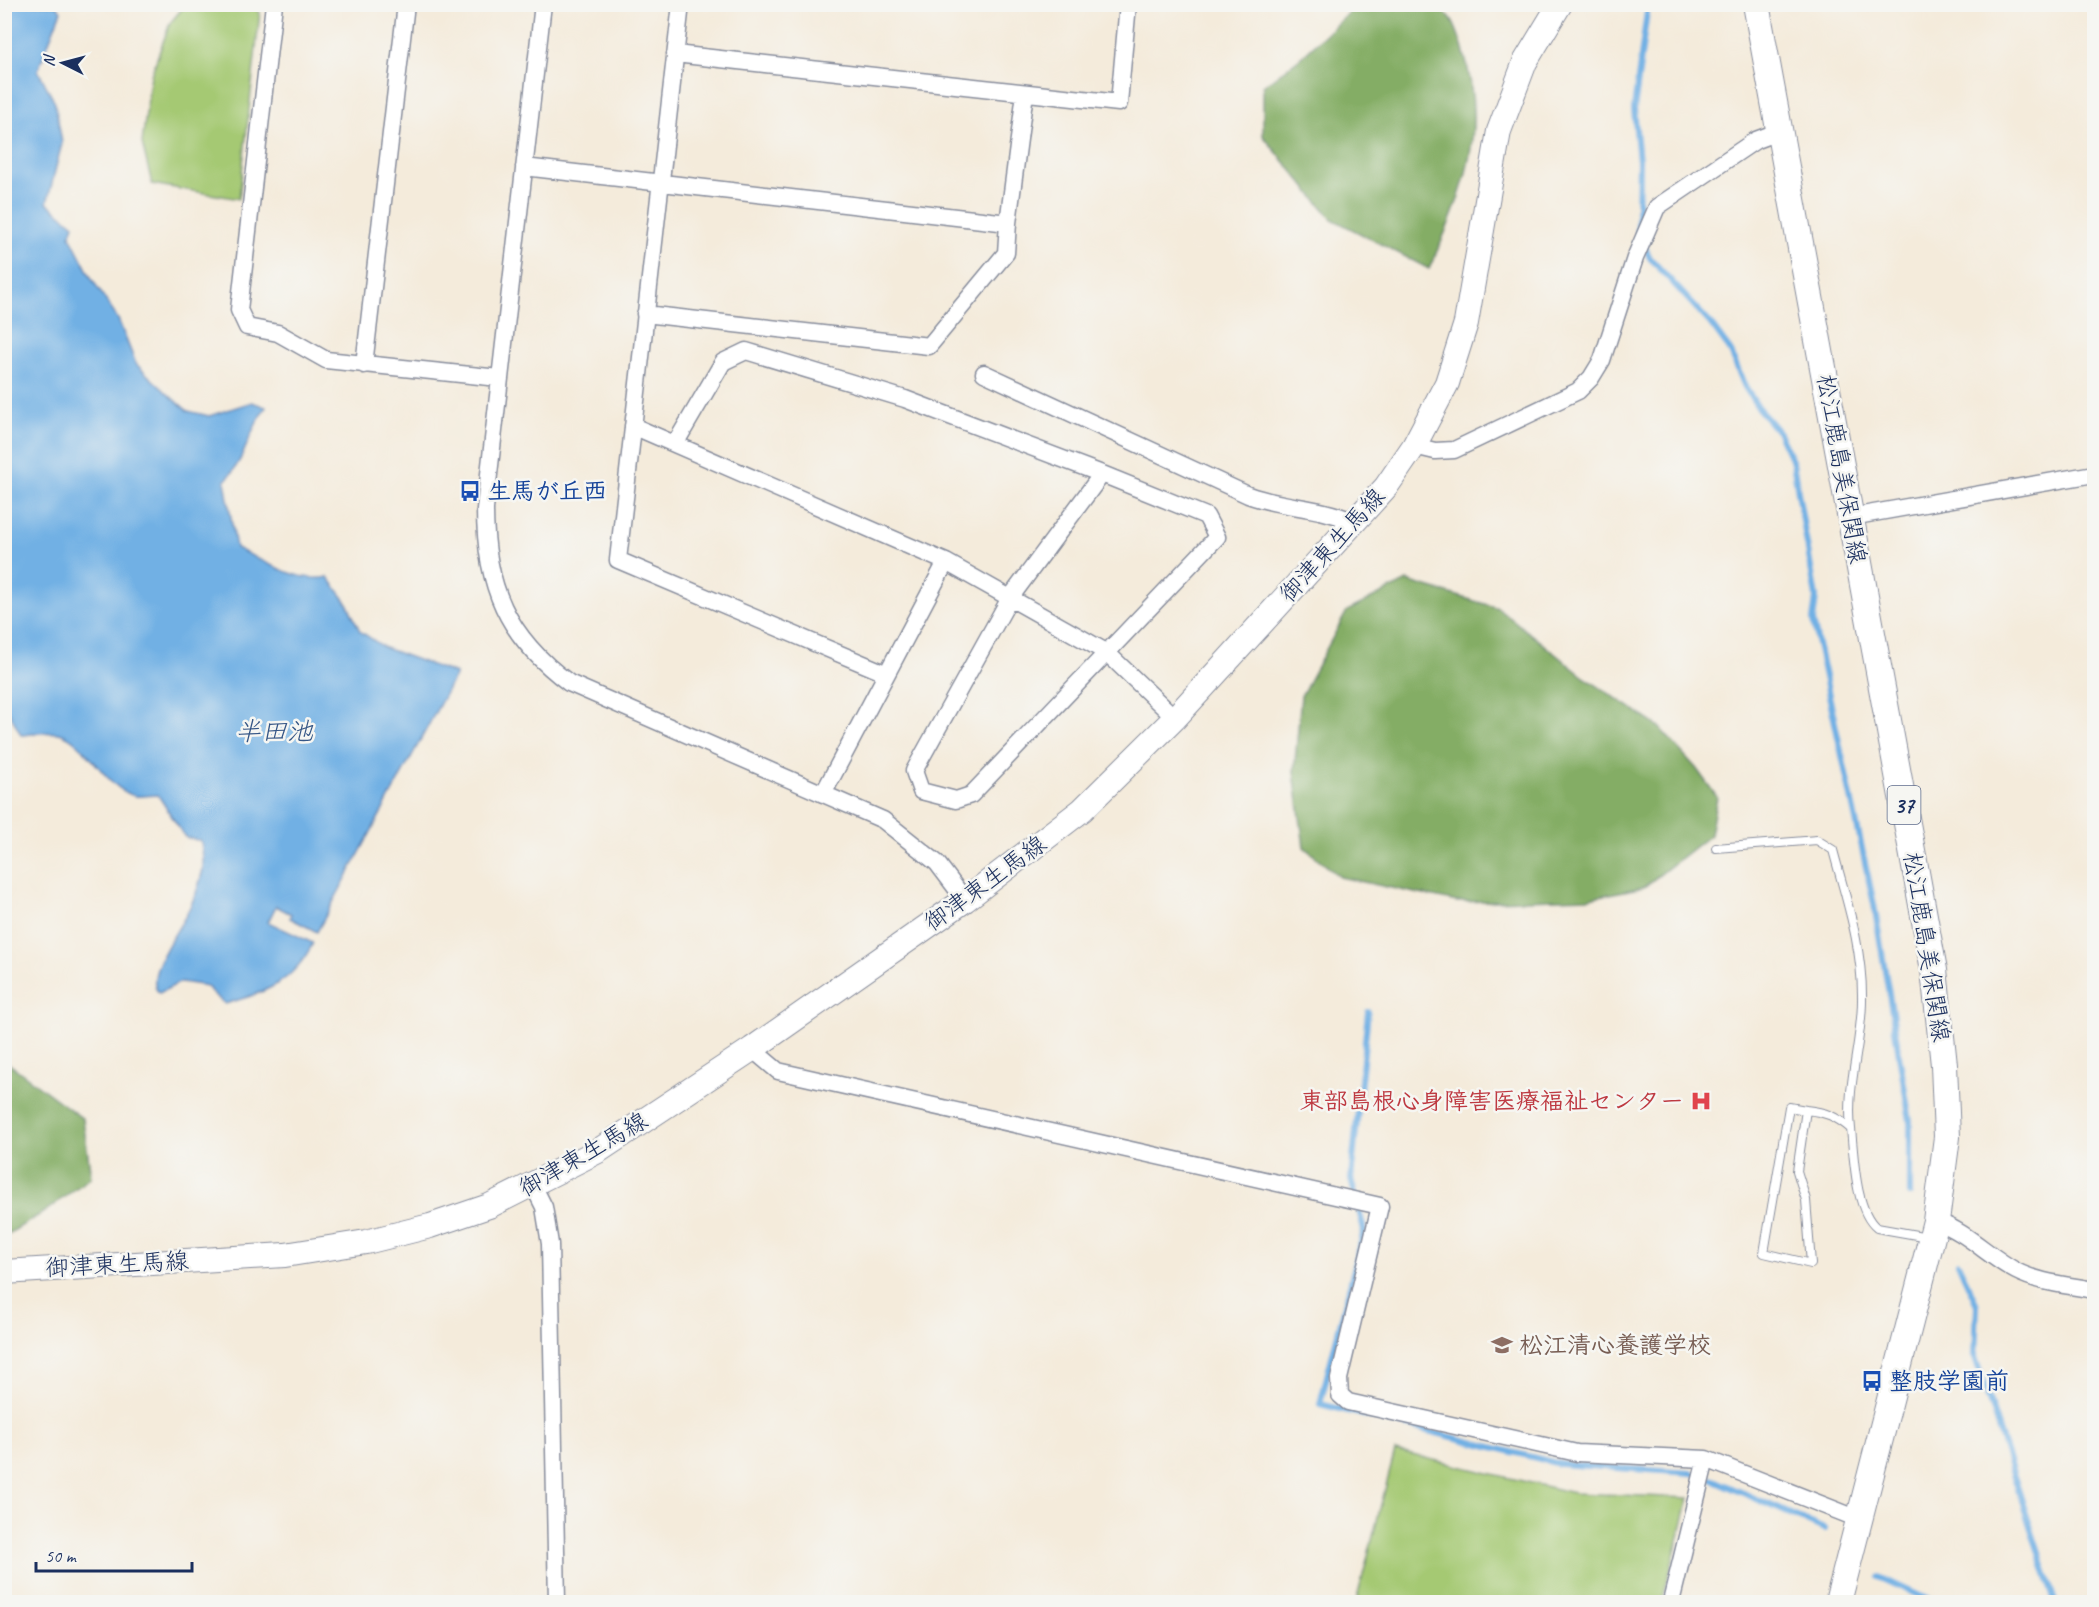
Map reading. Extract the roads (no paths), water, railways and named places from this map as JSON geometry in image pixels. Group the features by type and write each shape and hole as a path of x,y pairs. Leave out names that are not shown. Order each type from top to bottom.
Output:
{"main road":[{"name":"御津東生馬線","path":"4,1272 285,1255 366,1242 430,1226 489,1206 598,1151 752,1048 965,900 1082,810 1174,718 1352,521 1386,487 1414,446 1447,383 1466,322 1499,131 1525,62 1560,4"},
{"name":"松江鹿島美保関線","path":"1756,4 1934,970 1944,1065 1947,1137 1934,1229 1861,1520 1838,1602"}],"street":[{"path":"274,4 239,310 247,327 278,333 326,360 499,378"},
{"path":"364,365 406,4"},
{"path":"543,4 485,509 485,545 497,594 517,632 542,663 569,683 883,820 937,863 965,900"},
{"path":"681,4 618,560 885,673"},
{"path":"675,54 1119,103 1128,4"},
{"path":"645,314 929,346 1006,253 1025,93"},
{"path":"1414,446 1435,451 1454,450 1578,391 1591,378 1602,360 1635,258 1657,207 1756,140 1780,131"},
{"path":"524,167 1008,223"},
{"path":"675,444 723,362 746,351 905,399 1102,474 1206,516 1217,537 971,795 956,800 921,791 914,771 1010,598 1102,474"},
{"path":"984,373 1248,495 1289,507 1317,508 1352,521"},
{"path":"633,426 946,562 1106,652 1174,718"},
{"path":"1851,517 2094,474"},
{"path":"823,794 885,673 946,562"},
{"path":"752,1048 778,1071 1380,1206 1339,1379 1340,1395 1348,1402 1577,1453 1704,1470 1861,1520"},
{"path":"533,1185 544,1207 550,1244 557,1602"},
{"path":"1934,1229 1954,1228 2017,1271 2048,1281 2094,1290"},
{"path":"1671,1602 1704,1470"}],"lane":[{"path":"1716,848 1817,840 1833,850 1859,948 1862,978 1860,1023 1850,1094 1851,1129 1861,1201 1870,1223 1887,1230 1934,1229"},
{"path":"1806,1110 1797,1172 1806,1200 1811,1264 1764,1253 1789,1107 1826,1113 1840,1119 1851,1129"}],"water":[{"name":"半田池","path":"5,4 57,5 61,11 38,70 55,103 62,143 47,203 74,225 70,236 92,279 118,319 136,364 188,411 209,416 252,402 266,407 238,463 225,481 236,548 293,574 305,577 328,577 346,601 360,631 385,648 456,674 317,932 290,918 291,914 276,906 268,922 313,943 305,957 297,968 277,984 225,1004 207,986 181,982 159,993 155,986 155,977 163,955 188,912 200,881 203,869 201,841 185,837 158,795 135,796 124,792 69,737 59,733 45,732 21,735 5,708"}],"waterway":[{"path":"1648,4 1634,109 1639,161 1638,233 1650,258 1710,323 1730,350 1745,387 1759,409 1779,433 1793,463 1816,597 1813,621 1874,904 1910,1121 1910,1193"},
{"path":"1368,1012 1351,1179 1364,1230 1320,1404 1560,1464 1691,1473 1714,1480 1824,1529"},
{"path":"1958,1263 1977,1305 1975,1357 2055,1602"},
{"path":"1879,1577 1933,1602"}],"place":[{"name":"生馬が丘西","path":"470,491"},
{"name":"東部島根心身障害医療福祉センター","path":"1701,1101"},
{"name":"松江清心養護学校","path":"1502,1345"},
{"name":"整肢学園前","path":"1872,1381"}]}
